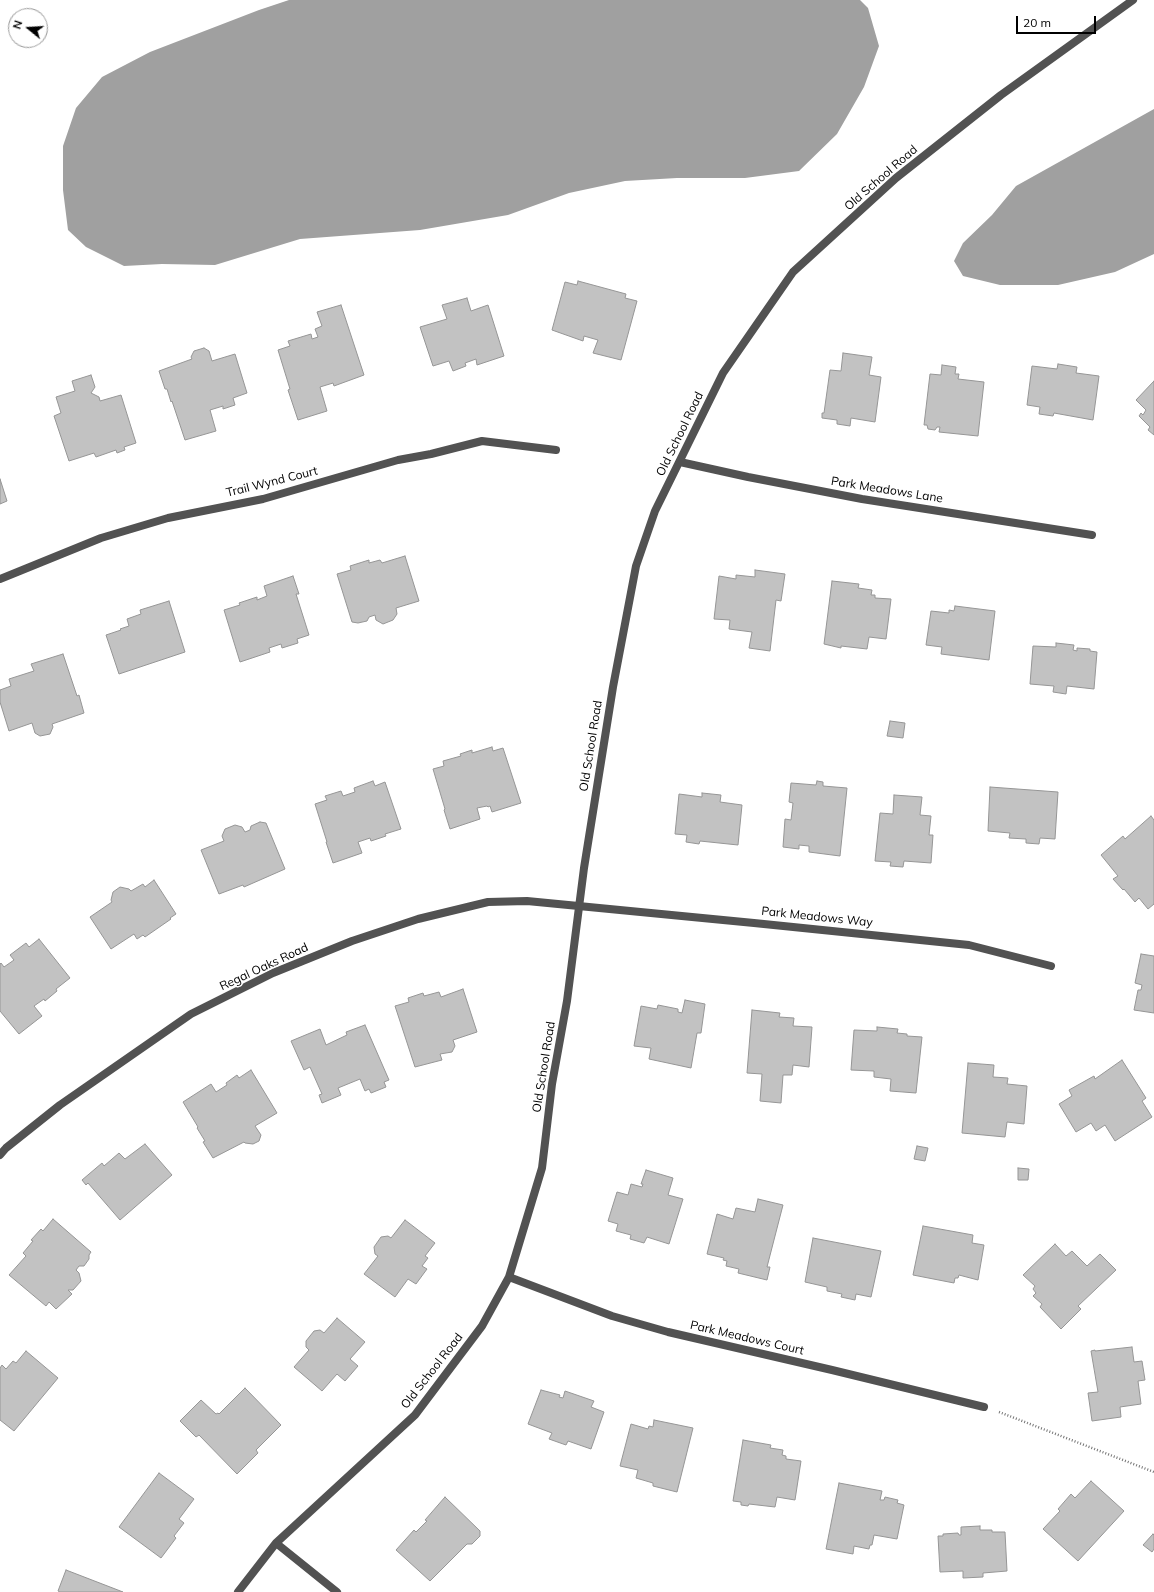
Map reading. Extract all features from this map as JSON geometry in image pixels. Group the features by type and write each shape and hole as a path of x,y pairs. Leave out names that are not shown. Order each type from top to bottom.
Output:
{"street":[{"name":"Old School Road","path":"238,1592 276,1543 415,1415 482,1326 509,1277 542,1168 552,1084 567,1000 578,906 613,687 636,566 655,511 723,373 793,272 903,173 1001,95 1133,0"},
{"name":"Trail Wynd Court","path":"0,579 101,538 168,518 263,499 398,460 431,454 482,441 556,450"},
{"name":"Park Meadows Lane","path":"680,462 862,499 1092,535"},
{"name":"Regal Oaks Road","path":"0,1154 60,1105 191,1014 273,973 352,941 418,919 488,902 527,901 578,906"},
{"name":"Park Meadows Way","path":"578,906 969,945 1051,966"},
{"name":"Park Meadows Court","path":"509,1277 612,1316 668,1332 984,1407"},
{"path":"276,1543 337,1592"}],"path":[{"path":"984,1407 1007,1414 1154,1472"}],"shaded area":[{"path":"289,0 860,0 868,8 879,46 864,87 837,134 799,171 745,178 677,178 625,181 569,193 508,215 420,230 300,239 215,265 162,264 124,266 86,247 68,230 63,190 63,146 76,108 102,77 150,52"},
{"path":"1154,109 1154,254 1115,272 1058,285 1000,285 963,276 954,261 963,243 992,215 1016,186"}],"building":[{"path":"578,281 626,294 625,298 637,301 621,360 593,353 598,340 584,336 583,341 552,330 565,282 577,285"},
{"path":"467,298 471,311 488,305 504,356 477,365 476,359 465,363 466,366 453,371 449,361 433,366 420,327 447,319 442,305"},
{"path":"341,305 364,375 334,386 333,383 320,387 327,411 298,420 288,390 290,389 278,350 290,346 288,341 311,334 312,339 318,337 315,329 322,326 317,312"},
{"path":"204,348 209,351 212,361 235,354 247,393 233,398 235,405 223,409 223,406 210,410 216,431 185,440 172,401 171,402 167,389 165,389 159,371 192,359 191,357 194,351"},
{"path":"843,353 872,357 869,375 881,377 875,422 851,418 850,426 837,424 837,420 822,418 830,370 841,371"},
{"path":"1058,364 1077,367 1076,373 1099,376 1093,420 1054,413 1053,416 1039,414 1040,407 1027,405 1032,366 1057,369"},
{"path":"942,365 956,367 955,374 959,374 958,379 984,382 978,436 939,432 940,427 937,427 935,430 928,429 927,425 924,425 930,374 941,375"},
{"path":"91,375 95,387 91,393 99,397 100,401 121,395 136,443 124,447 125,450 117,453 116,450 96,457 94,453 69,461 54,416 61,413 56,397 75,391 72,381"},
{"path":"1154,381 1154,435 1148,430 1150,427 1139,416 1141,413 1143,415 1146,410 1136,400"},
{"path":"0,479 7,501 0,504"},
{"path":"405,556 419,601 396,608 397,614 393,620 383,624 376,620 375,615 369,617 367,621 358,623 352,622 337,574 351,570 350,566 369,560 369,563 380,560 382,563"},
{"path":"755,570 785,574 781,601 776,600 770,651 749,648 752,632 729,629 730,620 714,619 719,576 736,579 736,575 755,577"},
{"path":"293,576 299,594 296,594 309,635 297,639 298,643 282,648 281,644 269,648 270,652 240,662 224,610 240,605 239,603 257,597 257,600 267,596 264,586"},
{"path":"832,581 859,584 858,588 872,590 871,595 875,595 875,598 891,599 886,639 869,637 867,649 841,646 841,648 824,644"},
{"path":"169,601 185,652 119,674 106,635 129,626 127,619 141,614 140,610"},
{"path":"955,606 995,611 989,660 941,654 942,647 926,645 931,611 949,613 949,610 954,611"},
{"path":"1056,643 1074,645 1073,650 1077,651 1077,648 1090,649 1090,651 1097,652 1094,689 1067,686 1066,694 1053,692 1054,686 1030,684 1033,646 1056,647"},
{"path":"63,654 77,696 79,695 84,713 52,724 53,727 50,734 40,736 35,733 32,723 9,731 0,702 0,690 11,686 9,679 34,671 31,664"},
{"path":"890,721 905,723 903,738 887,736"},
{"path":"492,747 493,751 503,748 521,803 492,812 490,806 477,808 480,819 450,829 433,769 444,766 443,761 461,756 460,754 472,750 472,753"},
{"path":"373,781 375,786 385,782 401,829 385,834 386,836 371,841 370,838 358,842 362,853 333,863 315,804 327,800 325,796 341,791 343,796 355,792 354,788"},
{"path":"817,781 823,782 823,786 847,788 840,856 809,852 809,846 799,845 799,849 783,847 785,819 791,820 793,803 789,802 791,783 816,785"},
{"path":"990,787 1058,792 1055,839 1040,838 1039,844 1026,843 1026,839 1009,838 1010,833 988,831"},
{"path":"702,793 721,795 720,802 742,805 738,845 700,841 699,844 686,842 687,835 675,834 679,794 702,797"},
{"path":"894,795 922,797 920,815 931,816 929,835 933,835 931,863 904,861 903,867 890,866 891,862 875,861 880,813 893,814"},
{"path":"1151,816 1154,820 1154,904 1148,909 1139,898 1135,902 1113,879 1118,876 1101,855 1123,836 1125,839"},
{"path":"260,822 266,823 285,869 244,887 243,885 219,894 201,850 224,841 222,836 225,829 235,825 242,827 245,832 250,830 251,826"},
{"path":"154,880 176,914 145,937 143,935 137,939 134,934 111,949 90,917 112,902 113,892 120,887 131,891 143,884 145,887"},
{"path":"39,939 70,978 56,989 57,991 45,1001 44,999 34,1006 42,1016 19,1034 0,1011 0,964 1,963 4,967 14,960 10,955 26,943 29,947"},
{"path":"1141,954 1154,956 1154,1013 1134,1010 1138,990 1141,990 1142,985 1135,983"},
{"path":"463,989 477,1032 453,1040 455,1046 452,1052 440,1054 442,1060 415,1067 395,1006 409,1002 408,998 423,993 424,996 439,992 441,997"},
{"path":"685,1000 705,1004 701,1033 697,1033 691,1068 649,1059 651,1048 634,1046 641,1006 657,1009 658,1005 678,1009 678,1012 682,1013"},
{"path":"752,1010 780,1013 779,1017 794,1018 793,1026 812,1027 809,1067 793,1065 792,1075 783,1075 781,1103 760,1101 762,1074 747,1073"},
{"path":"365,1025 389,1080 384,1082 386,1087 371,1093 369,1089 365,1091 360,1079 338,1088 341,1095 322,1103 319,1095 322,1094 310,1067 304,1070 291,1041 320,1029 326,1045 347,1035 346,1032"},
{"path":"877,1027 898,1029 897,1033 907,1034 907,1036 922,1037 916,1093 890,1091 891,1079 874,1077 874,1071 851,1070 854,1030 877,1031"},
{"path":"1122,1060 1146,1098 1142,1101 1152,1117 1115,1141 1105,1125 1096,1131 1091,1123 1076,1132 1059,1104 1072,1096 1069,1090 1094,1076 1095,1079"},
{"path":"968,1063 994,1065 993,1077 1008,1078 1007,1084 1027,1086 1024,1124 1007,1122 1005,1137 962,1133"},
{"path":"251,1070 277,1113 255,1126 261,1135 259,1141 253,1144 244,1142 213,1158 203,1142 205,1141 197,1128 198,1127 183,1102 211,1084 216,1092 227,1085 226,1083 237,1075 239,1078"},
{"path":"145,1144 172,1175 120,1220 88,1183 86,1185 82,1180 102,1163 104,1166 119,1153 125,1159"},
{"path":"917,1146 928,1148 925,1161 914,1159"},
{"path":"1018,1168 1029,1169 1028,1180 1018,1180"},
{"path":"646,1170 673,1178 668,1195 683,1199 669,1244 647,1237 644,1243 630,1239 631,1235 616,1231 618,1224 608,1221 617,1192 628,1195 631,1184 642,1187 643,1184 641,1184"},
{"path":"758,1199 783,1205 767,1267 770,1267 767,1280 738,1273 739,1269 726,1266 727,1261 723,1260 724,1258 707,1254 717,1214 733,1219 736,1208 755,1212"},
{"path":"53,1219 91,1252 89,1259 84,1266 79,1266 76,1270 79,1273 81,1281 73,1290 68,1290 72,1294 56,1309 49,1302 46,1306 9,1275 26,1256 23,1253 33,1241 31,1240 41,1229 43,1231"},
{"path":"405,1220 435,1243 425,1256 428,1258 422,1266 427,1269 416,1284 408,1279 395,1297 364,1274 378,1256 375,1254 374,1247 381,1237 388,1236 391,1238"},
{"path":"923,1226 973,1235 972,1243 984,1245 978,1280 959,1275 958,1278 955,1278 954,1283 913,1275"},
{"path":"813,1238 881,1251 871,1297 856,1294 855,1300 841,1297 842,1294 827,1291 827,1287 805,1282"},
{"path":"1055,1244 1066,1256 1072,1251 1087,1266 1100,1254 1116,1270 1078,1306 1081,1309 1061,1329 1040,1307 1042,1304 1033,1296 1036,1293 1033,1289 1035,1286 1023,1275"},
{"path":"337,1318 365,1342 350,1359 358,1366 345,1381 337,1374 322,1391 294,1367 309,1350 306,1347 306,1341 314,1331 320,1330 324,1333"},
{"path":"1132,1347 1134,1362 1142,1361 1145,1380 1138,1381 1141,1404 1120,1407 1121,1417 1092,1421 1088,1393 1098,1392 1091,1351"},
{"path":"26,1351 58,1378 14,1431 0,1420 0,1368 2,1365 6,1369 13,1361 16,1363"},
{"path":"245,1388 281,1425 256,1450 258,1453 237,1474 199,1435 196,1437 180,1421 201,1400 216,1414 219,1414"},
{"path":"541,1390 560,1395 559,1397 563,1398 565,1391 594,1401 591,1407 604,1412 591,1449 568,1441 566,1445 549,1439 552,1433 528,1424"},
{"path":"654,1420 693,1428 677,1492 653,1486 653,1483 636,1478 638,1470 620,1466 631,1424 648,1429 649,1426 653,1427"},
{"path":"743,1440 771,1445 770,1448 783,1450 782,1455 786,1456 786,1459 801,1461 795,1500 777,1497 775,1507 749,1504 748,1506 741,1505 741,1502 733,1501"},
{"path":"159,1473 194,1499 179,1519 184,1523 174,1536 176,1538 161,1558 119,1527"},
{"path":"1091,1481 1124,1511 1078,1561 1043,1529 1060,1511 1058,1509 1071,1494 1075,1498"},
{"path":"839,1483 882,1491 880,1500 884,1500 885,1497 898,1500 897,1503 904,1505 897,1539 874,1535 872,1545 870,1545 869,1549 854,1546 853,1554 826,1549"},
{"path":"445,1497 480,1531 480,1536 472,1544 467,1544 430,1581 396,1550 414,1530 416,1532 427,1521 425,1520"},
{"path":"980,1526 980,1530 1005,1532 1007,1571 983,1573 983,1577 963,1578 963,1571 940,1572 938,1536 943,1536 943,1534 958,1533 961,1535 961,1527"},
{"path":"1153,1534 1154,1549 1152,1552 1143,1545"},
{"path":"66,1570 123,1592 60,1592 58,1591"}]}
